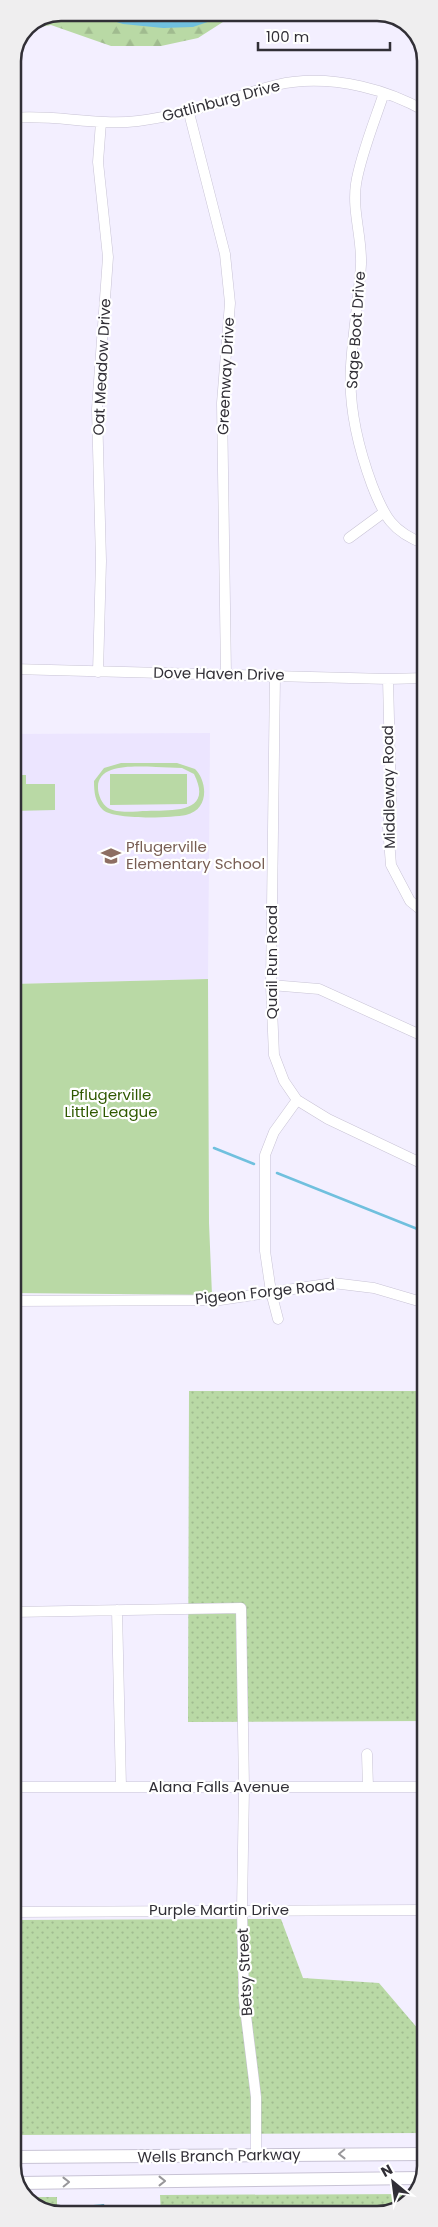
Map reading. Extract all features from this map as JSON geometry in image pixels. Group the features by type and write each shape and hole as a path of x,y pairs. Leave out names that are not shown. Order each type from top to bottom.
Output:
{"street":[{"name":"Gatlinburg Drive","path":"21,117 34,116 101,122 137,121 189,113 292,82 324,81 357,85 384,93 416,107"},
{"name":"Sage Boot Drive","path":"384,93 356,182 354,203 361,262 351,368 353,414 361,456 383,513 390,522 416,541"},
{"name":"Greenway Drive","path":"189,113 225,254 230,303 222,403 226,674"},
{"name":"Oat Meadow Drive","path":"98,672 101,561 97,409 108,257 98,162 101,122"},
{"path":"349,538 383,513"},
{"name":"Dove Haven Drive","path":"21,669 416,678"},
{"name":"Quail Run Road","path":"275,675 271,984 274,1055 284,1081 297,1100 328,1119 417,1161"},
{"name":"Middleway Road","path":"388,679 391,802 388,827 391,864 410,901 416,906"},
{"path":"271,984 319,989 416,1033"},
{"path":"278,1319 271,1292 265,1251 265,1155 274,1132 297,1100"},
{"name":"Pigeon Forge Road","path":"22,1301 220,1300 333,1283 374,1288 417,1301"},
{"name":"Betsy Street","path":"117,1610 241,1608 244,1787 242,1910 244,2000 256,2097 256,2156"},
{"path":"22,1612 117,1610 121,1787"},
{"path":"367,1754 368,1787"},
{"name":"Alana Falls Avenue","path":"22,1788 417,1787"},
{"name":"Purple Martin Drive","path":"22,1912 417,1910"},
{"name":"Wells Branch Parkway","path":"22,2157 417,2154"},
{"name":"Wells Branch Parkway","path":"25,2183 415,2178"}],"shaded area":[{"name":"Pflugerville Elementary School","path":"210,733 208,979 21,984 21,734"}],"green space":[{"path":"61,21 225,21 198,38 161,46 111,46 51,25 41,27"},
{"path":"121,763 177,763 195,769 204,788 202,802 194,812 178,816 130,817 109,813 98,804 94,789 94,781 104,768","holes":["130,767 182,768 194,774 199,787 199,797 195,803 187,807 127,812 112,810 102,802 98,788 100,780 104,774 112,770"]},
{"path":"110,774 187,774 187,804 110,805"},
{"path":"21,775 26,775 26,784 55,784 55,810 21,811"},
{"name":"Pflugerville Little League","path":"208,979 209,1223 212,1295 22,1293 21,984"},
{"path":"189,1391 417,1391 417,1721 188,1722"},
{"path":"281,1919 303,1978 379,1983 417,2028 417,2133 22,2135 22,1920"},
{"path":"405,2194 390,2204 382,2205 161,2206 160,2195"},
{"path":"36,2197 57,2197 57,2206 43,2202"}],"water":[{"path":"113,21 211,21 193,27 163,28 123,24"},
{"path":"104,2204 105,2206 92,2206"}],"waterway":[{"path":"214,1148 254,1164"},
{"path":"277,1173 417,1229"}],"place":[{"name":"Pflugerville Elementary School","path":"111,856"}]}
